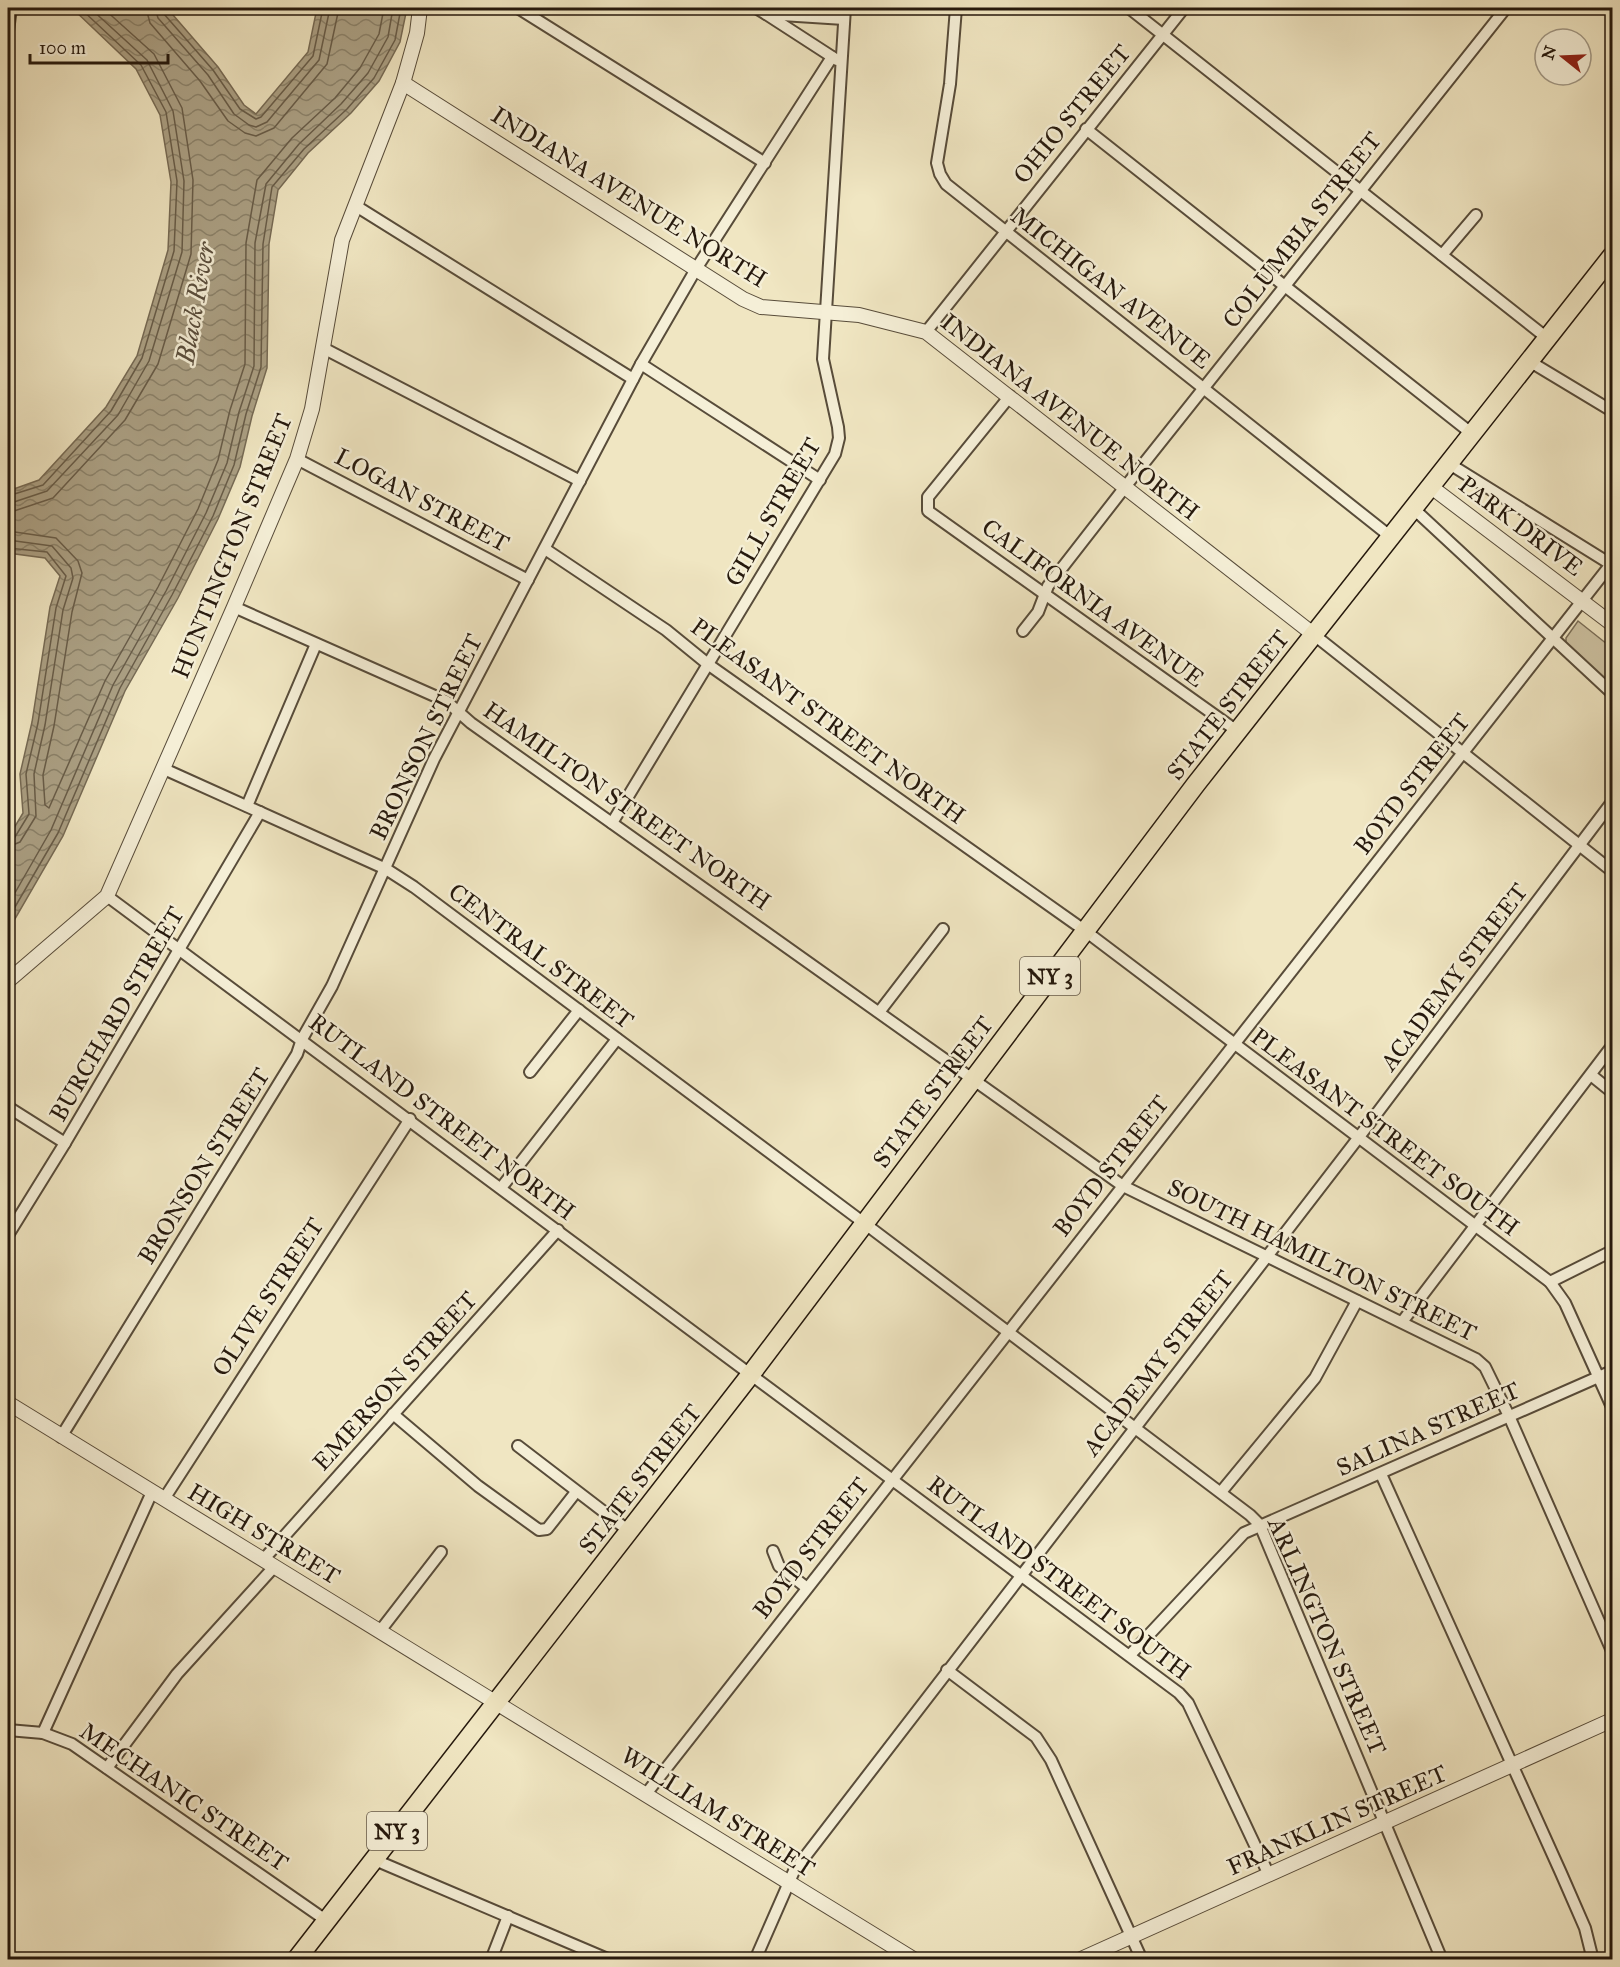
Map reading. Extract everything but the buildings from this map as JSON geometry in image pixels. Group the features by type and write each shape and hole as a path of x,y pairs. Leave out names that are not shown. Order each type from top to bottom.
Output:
{"highway":[{"name":"STATE STREET","path":"297,1959 751,1374 1084,930 1237,731 1612,256"}],"street":[{"path":"8,30 11,8"},
{"name":"HUNTINGTON STREET","path":"8,981 107,896 234,608 297,459 312,409 336,262 342,240 403,83 417,33 420,8"},
{"path":"518,8 765,163"},
{"name":"GILL STREET","path":"612,823 835,454 839,438 823,366 845,8"},
{"name":"MICHIGAN AVENUE","path":"956,8 950,84 937,163 946,184 1391,537"},
{"path":"1129,8 1547,338"},
{"name":"OHIO STREET","path":"927,332 1184,8"},
{"name":"COLUMBIA STREET","path":"1023,632 1038,612 1045,594 1125,487 1506,8"},
{"path":"761,11 844,19"},
{"path":"761,11 842,64"},
{"name":"BRONSON STREET","path":"61,1437 297,1054 302,1039 332,986 434,759 641,364 696,269 832,57"},
{"name":"INDIANA AVENUE NORTH","path":"403,83 743,299 761,307 860,315 927,332 1313,634"},
{"path":"1086,129 1471,433"},
{"path":"356,206 633,379"},
{"path":"1442,255 1476,215"},
{"path":"323,348 580,481"},
{"path":"1529,361 1612,411"},
{"path":"641,364 820,480"},
{"name":"CALIFORNIA AVENUE","path":"1010,396 928,497 926,507 1237,731"},
{"name":"LOGAN STREET","path":"297,459 528,580"},
{"path":"1448,463 1612,565"},
{"name":"PARK DRIVE","path":"1430,486 1612,624"},
{"path":"1414,509 1612,693"},
{"name":"PLEASANT STREET NORTH","path":"545,549 666,630 709,664 1084,930"},
{"name":"BOYD STREET","path":"646,1794 892,1478 1612,565"},
{"name":"HAMILTON STREET NORTH","path":"234,608 446,700 471,723 880,1011 972,1079"},
{"path":"1313,634 1612,871"},
{"path":"247,806 316,644"},
{"name":"CENTRAL STREET","path":"164,769 386,869 864,1223"},
{"name":"ACADEMY STREET","path":"755,1959 788,1882 947,1670 1359,1137 1612,802"},
{"name":"BURCHARD STREET","path":"8,1235 65,1143 260,812"},
{"name":"RUTLAND STREET NORTH","path":"107,896 751,1374"},
{"path":"880,1011 943,929"},
{"name":"PLEASANT STREET SOUTH","path":"1084,930 1550,1282 1565,1303 1612,1407"},
{"path":"530,1072 579,1010"},
{"path":"501,1188 617,1039"},
{"path":"1402,1322 1612,1046"},
{"path":"1591,1075 1612,1092"},
{"name":"SOUTH HAMILTON STREET","path":"972,1079 1123,1185 1469,1355 1485,1367 1509,1416 1612,1651"},
{"path":"8,1107 65,1143"},
{"name":"OLIVE STREET","path":"43,1733 158,1496 410,1119"},
{"name":"ARLINGTON STREET","path":"864,1223 1221,1492 1260,1525 1442,1959"},
{"name":"EMERSON STREET","path":"107,1768 177,1674 393,1414 558,1230"},
{"path":"1550,1282 1612,1251"},
{"path":"1221,1492 1315,1378 1357,1301"},
{"name":"SALINA STREET","path":"1130,1655 1244,1533 1612,1371"},
{"name":"RUTLAND STREET SOUTH","path":"751,1374 1023,1574 1179,1693 1188,1703 1269,1875"},
{"name":"HIGH STREET","path":"9,1408 61,1437 497,1703"},
{"path":"393,1414 478,1486 539,1530 548,1529 576,1492"},
{"path":"519,1446 629,1531"},
{"path":"1381,1474 1585,1928 1593,1959"},
{"path":"772,1551 779,1566 807,1588"},
{"path":"380,1631 441,1552"},
{"path":"947,1670 1036,1737 1052,1760 1142,1959"},
{"name":"WILLIAM STREET","path":"497,1703 915,1959"},
{"name":"FRANKLIN STREET","path":"1079,1959 1612,1720"},
{"name":"MECHANIC STREET","path":"8,1730 43,1733 72,1744 327,1921"},
{"path":"375,1860 610,1959"},
{"path":"491,1959 508,1916"}],"shaded area":[{"path":"1578,621 1612,648 1612,686 1566,643 1566,638"}],"water":[{"name":"Black River","path":"72,8 167,8 218,67 244,105 256,114 308,52 317,8 407,8 400,42 379,81 351,113 308,153 278,190 269,244 267,368 252,416 240,467 218,519 178,598 125,691 63,836 8,931 8,838 23,813 20,774 32,722 50,607 60,576 45,558 8,553 8,491 39,480 106,407 137,356 168,250 171,182 160,115 136,69"}]}
